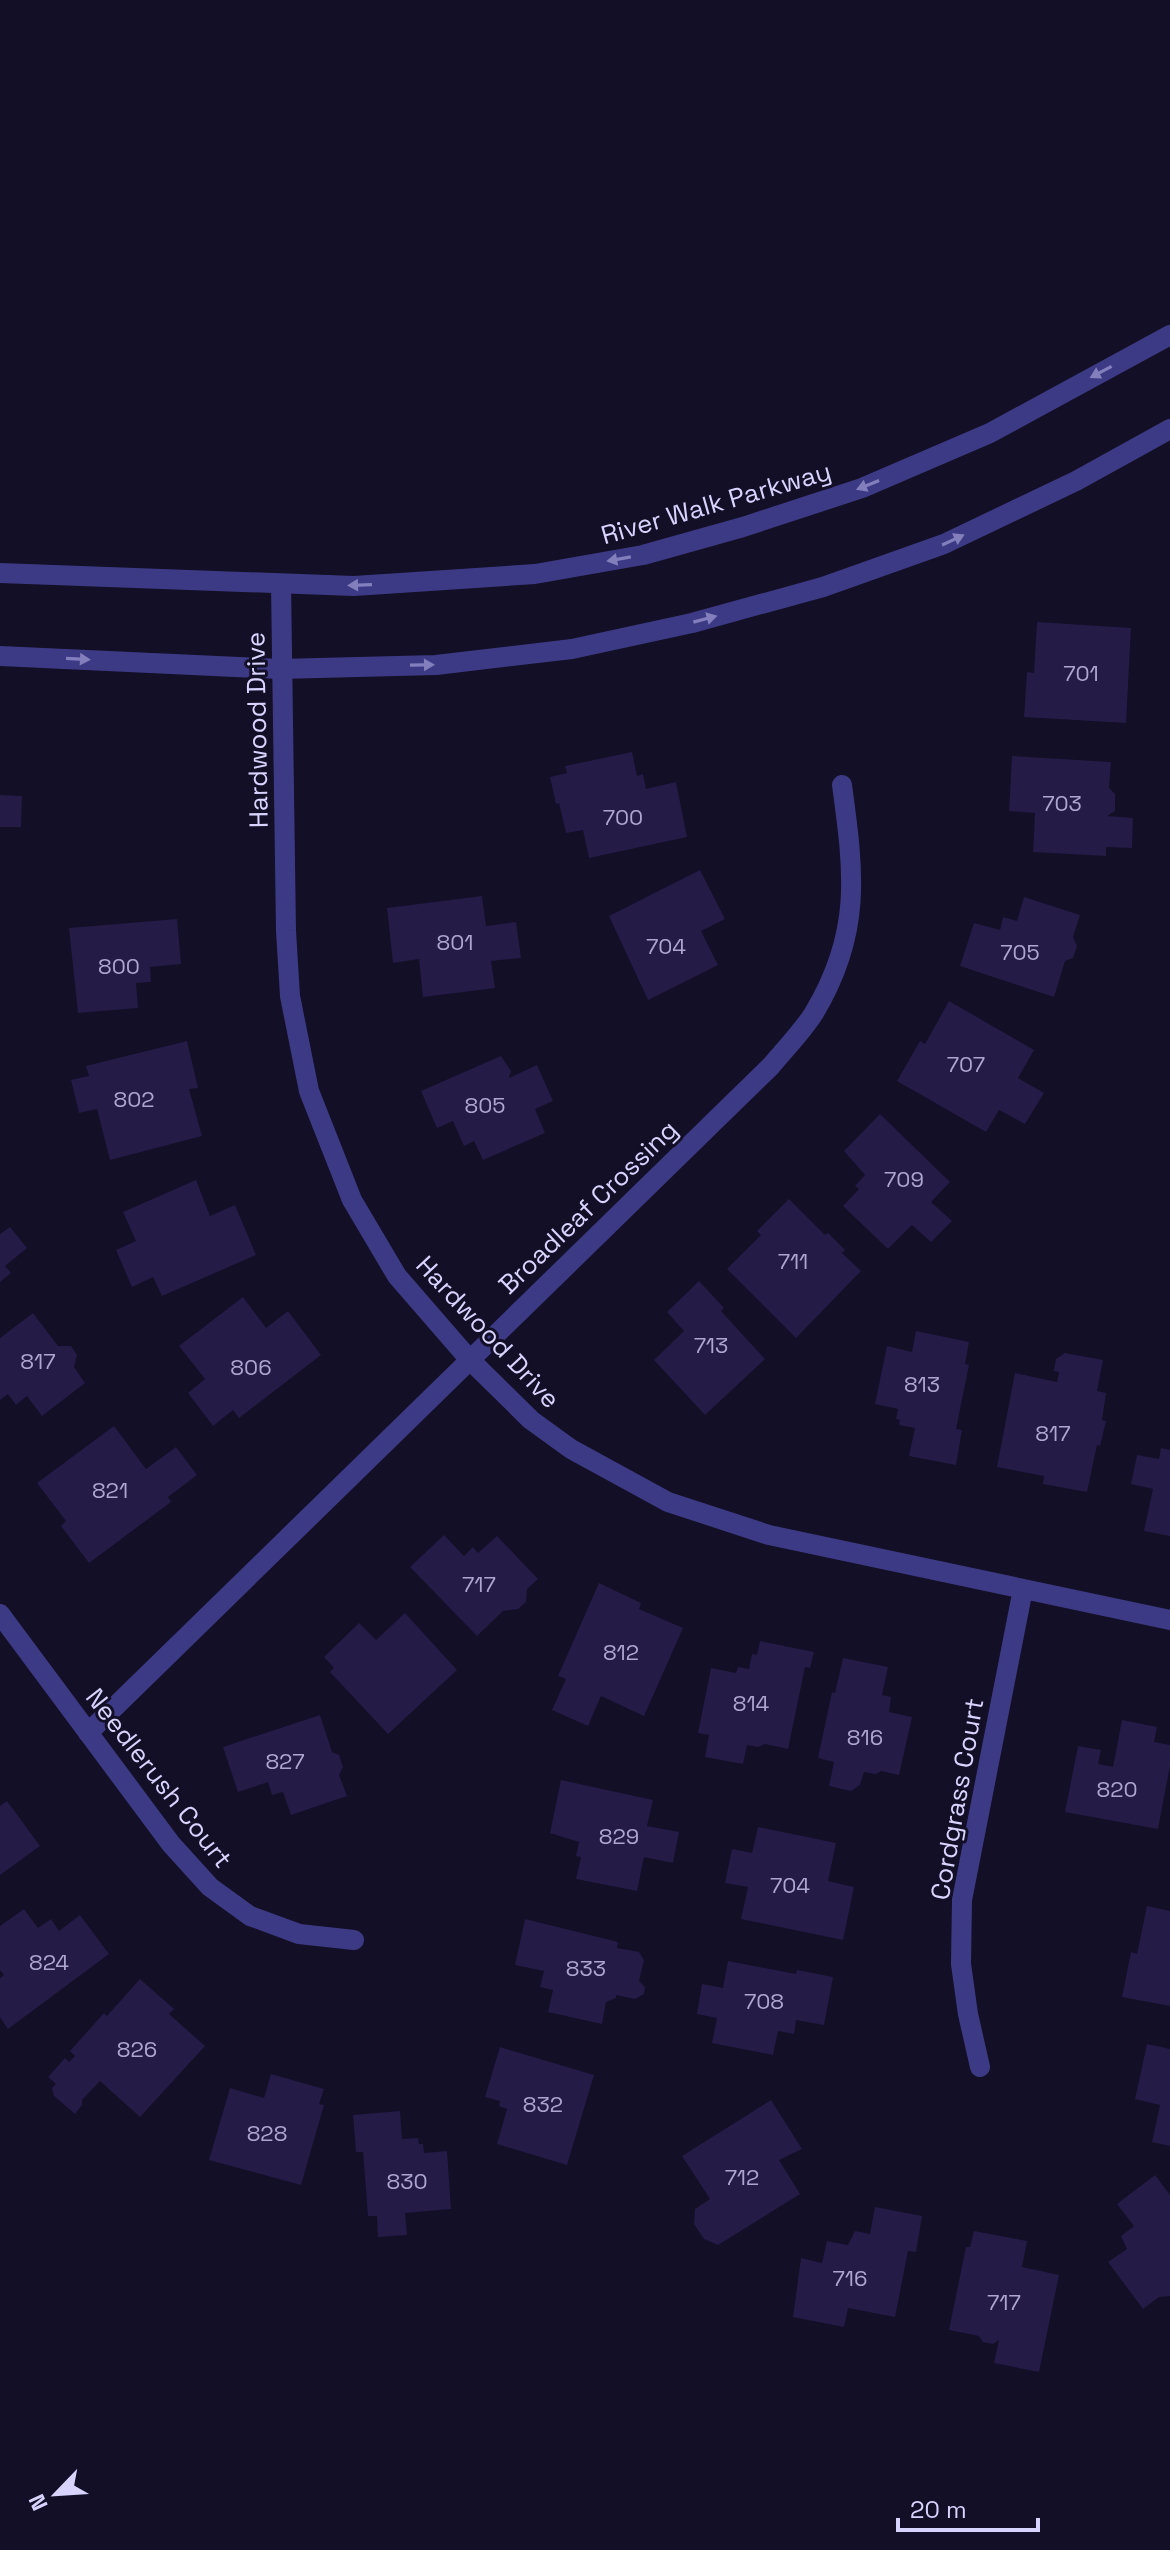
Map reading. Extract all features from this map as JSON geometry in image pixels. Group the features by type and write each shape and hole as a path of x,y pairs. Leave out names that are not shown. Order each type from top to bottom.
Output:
{"street":[{"name":"River Walk Parkway","path":"0,573 354,586 535,574 643,555 876,482 990,433 1170,335"},
{"path":"0,656 280,669 436,665 572,649 721,615 823,587 944,544 1076,481 1170,429"},
{"name":"Hardwood Drive","path":"281,584 280,669 290,996 309,1091 352,1200 397,1276 469,1359 531,1420 571,1449 668,1502 769,1535 1170,1620"},
{"name":"Broadleaf Crossing","path":"88,1733 771,1066 812,1015 837,969 851,916 852,860 842,785"},
{"name":"Cordgrass Court","path":"980,2067 961,1964 962,1900 1023,1589"},
{"name":"Needlerush Court","path":"0,1614 171,1844 210,1887 250,1916 299,1934 354,1940"}],"building":[{"path":"1037,622 1131,628 1126,723 1024,717 1027,672 1034,673"},
{"path":"632,752 637,776 643,774 646,789 676,782 687,837 589,858 583,830 566,833 550,777 567,773 565,766"},
{"path":"1012,756 1111,762 1109,788 1115,794 1115,811 1107,816 1133,818 1132,848 1106,847 1106,856 1033,852 1035,813 1009,811"},
{"path":"0,795 22,796 21,827 0,827"},
{"path":"700,870 725,919 701,931 718,965 648,1000 609,916"},
{"path":"482,896 486,926 516,922 521,958 491,961 495,988 423,997 419,959 393,963 387,908"},
{"path":"1024,897 1080,915 1073,937 1077,946 1073,958 1065,961 1054,997 960,966 974,923 1000,930 1003,917 1017,921"},
{"path":"177,919 181,964 150,967 151,982 136,983 138,1008 78,1013 69,928"},
{"path":"949,1001 1034,1050 1018,1078 1044,1093 1025,1124 999,1110 986,1132 897,1081 920,1041 925,1044"},
{"path":"187,1041 198,1088 189,1089 202,1136 110,1160 97,1109 79,1113 71,1080 89,1076 86,1066"},
{"path":"501,1056 511,1071 509,1078 537,1065 553,1101 535,1109 545,1133 483,1160 474,1141 464,1146 453,1121 437,1128 421,1091"},
{"path":"880,1114 950,1182 931,1202 952,1221 931,1242 912,1225 888,1249 843,1206 859,1189 855,1186 865,1175 844,1151"},
{"path":"196,1180 210,1216 235,1205 256,1255 162,1296 153,1277 132,1287 116,1250 136,1241 123,1212"},
{"path":"789,1199 845,1250 842,1253 861,1271 796,1338 727,1269 761,1235 757,1231"},
{"path":"10,1227 27,1248 5,1266 11,1273 0,1282 0,1234"},
{"path":"699,1281 724,1308 721,1311 765,1359 705,1415 654,1360 684,1331 667,1312"},
{"path":"243,1297 266,1328 288,1311 321,1355 239,1418 233,1410 213,1426 188,1393 205,1379 179,1346"},
{"path":"33,1313 58,1346 71,1346 77,1355 74,1367 85,1383 42,1416 27,1396 16,1405 8,1394 0,1400 0,1338"},
{"path":"916,1331 969,1342 965,1364 969,1365 956,1429 962,1430 956,1465 909,1456 915,1428 899,1425 900,1420 896,1419 898,1409 875,1404 887,1346 912,1352"},
{"path":"1065,1353 1103,1360 1097,1391 1106,1393 1102,1420 1106,1421 1100,1446 1097,1445 1087,1492 1043,1484 1044,1476 997,1467 1015,1373 1057,1382 1059,1372 1054,1371 1056,1359"},
{"path":"114,1426 146,1469 176,1447 197,1475 168,1497 171,1502 89,1563 61,1526 66,1521 37,1483"},
{"path":"1161,1448 1170,1450 1170,1536 1144,1531 1153,1489 1131,1484 1137,1455 1159,1459"},
{"path":"444,1535 464,1556 473,1547 478,1553 497,1536 538,1579 527,1589 526,1602 518,1609 503,1611 477,1636 410,1567"},
{"path":"599,1583 641,1603 639,1609 683,1628 644,1716 601,1696 588,1726 552,1710 566,1679 558,1676"},
{"path":"405,1613 457,1670 388,1734 330,1672 334,1668 324,1657 359,1623 376,1640"},
{"path":"760,1641 814,1652 810,1668 805,1667 788,1749 765,1744 758,1747 747,1745 743,1764 705,1757 709,1735 698,1733 711,1668 736,1673 738,1667 749,1669 752,1654 757,1655"},
{"path":"843,1658 888,1667 882,1695 891,1697 889,1712 912,1717 899,1775 881,1771 876,1774 864,1772 860,1785 851,1791 829,1786 834,1762 818,1758 832,1692 835,1693"},
{"path":"320,1715 332,1752 339,1755 343,1767 339,1775 347,1796 291,1815 283,1792 272,1795 268,1782 238,1792 223,1747"},
{"path":"1122,1720 1157,1727 1154,1742 1170,1745 1170,1766 1158,1829 1065,1812 1078,1746 1101,1750 1098,1764 1113,1767"},
{"path":"561,1780 653,1800 647,1826 679,1832 673,1863 644,1857 637,1891 576,1879 581,1857 576,1856 579,1842 550,1833"},
{"path":"7,1801 40,1846 0,1875 0,1806"},
{"path":"758,1827 836,1843 828,1881 854,1887 843,1940 741,1919 748,1887 725,1883 732,1849 752,1853"},
{"path":"1147,1906 1170,1911 1170,2006 1122,1997 1131,1952 1137,1954"},
{"path":"24,1909 38,1928 51,1919 59,1931 80,1915 109,1954 8,2029 0,2017 0,1978 4,1975 0,1970 0,1926"},
{"path":"525,1919 618,1942 617,1948 639,1952 644,1960 639,1981 645,1987 644,1994 635,1999 616,1995 616,1998 606,2002 602,2024 548,2012 553,1990 540,1987 544,1971 515,1965"},
{"path":"728,1961 796,1974 797,1970 833,1977 824,2025 796,2020 794,2034 778,2031 773,2055 712,2043 717,2018 697,2014 702,1984 723,1988"},
{"path":"140,1979 174,2009 169,2014 205,2046 140,2117 100,2081 82,2100 75,2114 54,2096 52,2088 56,2084 48,2077 65,2058 69,2062 75,2056 70,2051"},
{"path":"1147,2044 1170,2049 1170,2146 1152,2142 1160,2105 1135,2099"},
{"path":"500,2047 594,2075 567,2165 497,2144 507,2109 499,2106 500,2101 485,2097"},
{"path":"271,2074 324,2089 319,2104 324,2105 301,2185 209,2160 230,2088 264,2098"},
{"path":"771,2100 802,2149 779,2160 800,2194 718,2245 704,2239 694,2224 695,2209 710,2199 682,2156"},
{"path":"400,2111 402,2139 418,2138 419,2144 423,2144 424,2153 447,2151 451,2209 405,2213 407,2235 378,2237 377,2216 368,2216 363,2152 356,2152 353,2115"},
{"path":"1155,2175 1170,2195 1170,2296 1159,2297 1143,2309 1108,2262 1127,2249 1121,2236 1134,2226 1117,2204"},
{"path":"875,2207 922,2216 916,2252 908,2251 895,2317 848,2308 844,2327 793,2317 801,2258 822,2263 827,2241 848,2245 855,2231 870,2234"},
{"path":"974,2231 1027,2241 1022,2267 1059,2275 1039,2372 994,2363 999,2340 993,2344 983,2342 979,2336 949,2330 966,2247 970,2247"}]}
